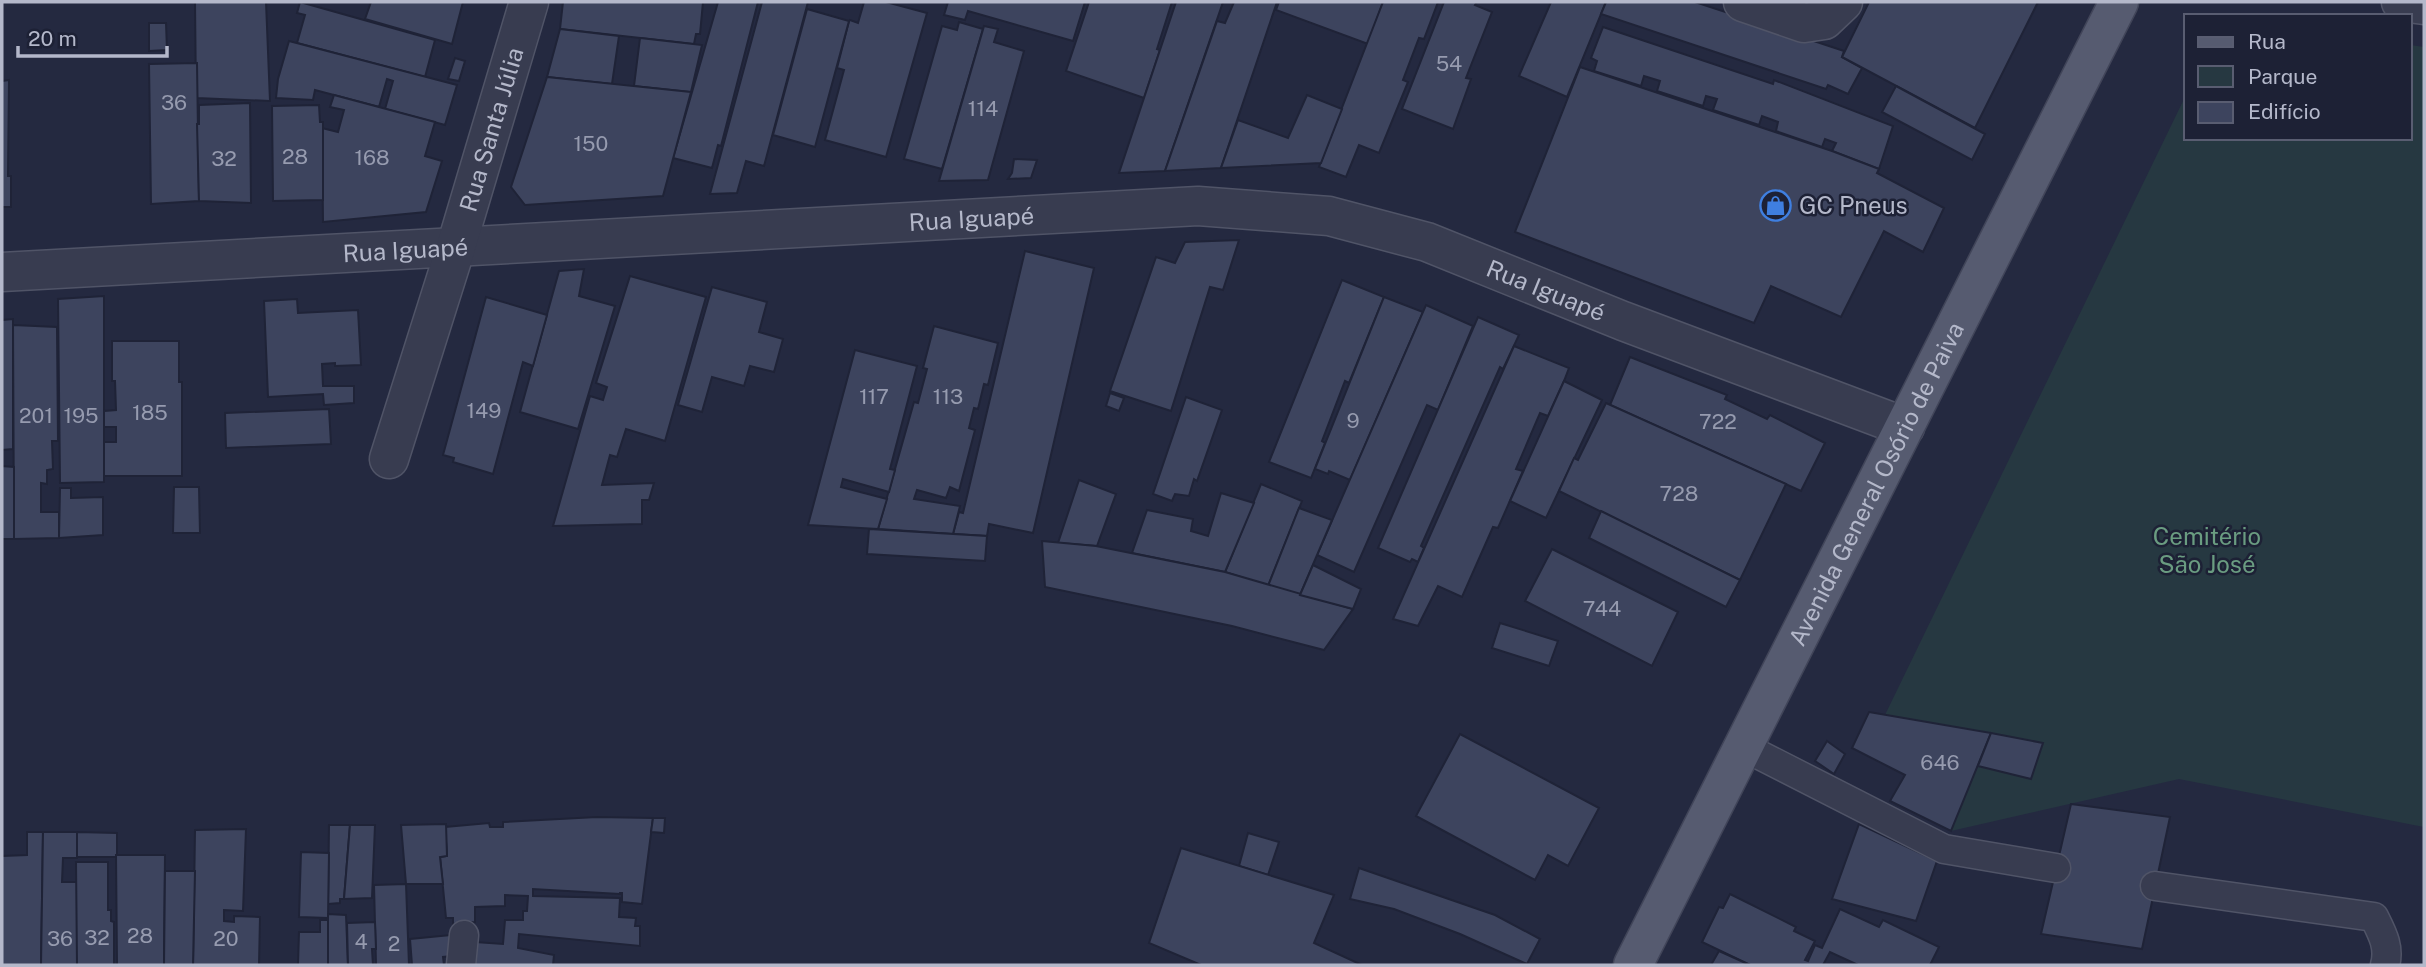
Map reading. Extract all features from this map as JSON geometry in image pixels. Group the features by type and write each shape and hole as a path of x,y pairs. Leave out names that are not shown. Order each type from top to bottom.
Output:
{"main road":[{"name":"Avenida General Osório de Paiva","path":"1633,965 2119,2"}],"street":[{"name":"Rua Santa Júlia","path":"389,458 456,247 528,2"},
{"path":"1743,2 1804,23 1824,20 1843,2"},
{"path":"2401,2 2424,5"},
{"name":"Rua Iguapé","path":"2,272 1198,206 1329,216 1427,242 1623,321 1905,427"}],"lane":[{"path":"1744,747 1944,849 2056,869"},
{"path":"2155,886 2374,917 2385,939 2385,965"},
{"path":"461,965 464,934"}],"green space":[{"name":"Cemitério São José","path":"2412,45 2424,47 2424,827 2179,779 1951,831 1978,766 2031,779 2043,743 1885,715 2184,99 2184,140 2412,140"}],"building":[{"path":"195,2 266,2 270,101 196,98"},
{"path":"300,2 435,40 425,77 297,43 305,15 297,13"},
{"path":"371,2 463,2 452,44 365,19"},
{"path":"563,2 703,2 700,34 696,34 694,44 560,29"},
{"path":"718,2 758,2 721,146 718,145 712,168 673,158"},
{"path":"762,2 808,2 764,166 746,161 737,193 710,194"},
{"path":"864,2 886,2 927,13 886,157 825,140 844,70 837,68 849,21 858,23"},
{"path":"948,2 1085,2 1073,41 968,11 965,20 944,15"},
{"path":"1089,2 1172,2 1144,98 1066,71"},
{"path":"1176,2 1223,2 1165,171 1119,173"},
{"path":"1234,2 1277,2 1221,168 1165,171 1217,21 1225,23"},
{"path":"1279,2 1383,2 1368,44 1276,10"},
{"path":"1383,2 1438,2 1424,39 1419,38 1403,80 1408,82 1379,153 1359,145 1346,177 1319,167"},
{"path":"1444,2 1477,2 1475,5 1492,12 1466,78 1471,79 1453,129 1402,109"},
{"path":"1551,2 1606,2 1567,97 1519,76"},
{"path":"1606,2 1695,2 1844,51 1842,57 1862,68 1848,94 1828,85 1826,89 1601,14"},
{"path":"1869,2 2038,2 1975,128 1842,57"},
{"path":"807,9 849,21 815,147 773,135"},
{"path":"959,22 983,29 942,169 904,159 942,26 957,30"},
{"path":"149,23 166,23 167,50 149,51"},
{"path":"984,26 998,29 994,42 1024,51 988,180 939,181"},
{"path":"1603,27 1773,84 1774,80 1893,126 1879,169 1832,151 1836,143 1825,139 1822,147 1776,131 1778,122 1762,116 1759,125 1713,110 1717,99 1706,96 1703,106 1657,91 1660,81 1644,76 1641,86 1594,71 1597,61 1591,58"},
{"path":"560,29 619,36 612,84 547,77"},
{"path":"640,38 702,45 691,92 634,86"},
{"path":"289,41 457,85 445,125 385,109 393,81 387,79 379,107 315,90 313,100 276,98 278,79"},
{"path":"455,58 465,61 459,81 448,79"},
{"path":"197,63 199,201 151,204 149,64"},
{"path":"1580,67 1879,169 1877,173 1944,208 1923,252 1884,231 1841,317 1771,286 1754,323 1515,232"},
{"path":"547,77 691,92 663,196 525,205 511,187"},
{"path":"9,80 8,176 11,176 11,207 2,207 2,81"},
{"path":"1896,86 1985,134 1972,160 1882,112"},
{"path":"334,95 435,122 425,156 442,161 426,212 323,222 322,128 338,132 344,110 330,107"},
{"path":"1307,95 1342,109 1321,163 1221,168 1238,120 1288,138"},
{"path":"250,103 251,203 199,201 199,105"},
{"path":"319,105 320,122 323,122 323,200 273,201 272,106"},
{"path":"1014,159 1037,160 1031,178 1008,179 1012,173"},
{"path":"1239,240 1223,290 1210,287 1171,411 1110,391 1156,257 1175,263 1185,242"},
{"path":"1025,251 1094,268 1033,533 989,524 987,536 953,534 959,512 963,513"},
{"path":"584,269 579,296 615,306 578,429 520,412 559,271"},
{"path":"630,276 706,297 665,441 626,429 617,457 610,455 602,485 654,483 649,500 642,500 642,524 553,526 590,396 603,400 607,387 596,383"},
{"path":"1342,280 1384,297 1349,383 1345,381 1311,478 1269,462"},
{"path":"712,287 767,302 759,332 783,339 774,372 750,366 744,386 712,377 702,412 678,405"},
{"path":"104,296 104,482 60,483 58,299"},
{"path":"486,297 547,315 533,366 523,362 493,474 453,462 454,458 443,455"},
{"path":"1384,297 1423,312 1350,480 1329,471 1328,474 1315,469"},
{"path":"297,299 298,313 358,310 361,365 322,364 323,386 354,386 354,403 324,405 323,394 268,397 264,301"},
{"path":"1426,305 1473,326 1438,410 1427,405 1354,572 1317,555"},
{"path":"1478,317 1519,335 1503,369 1500,367 1421,546 1424,548 1418,562 1412,559 1410,562 1378,548"},
{"path":"13,319 13,449 2,450 2,320"},
{"path":"13,325 57,327 58,441 52,441 53,469 47,470 47,484 41,483 41,512 59,512 59,538 14,539"},
{"path":"934,326 998,343 988,385 984,384 978,409 974,408 969,428 975,430 959,491 950,487 946,498 917,490 914,499 960,506 953,534 878,529 914,402 918,403 927,369 923,368"},
{"path":"112,341 179,341 182,476 104,476 104,442 116,442 116,427 104,427 104,411 116,410 115,381 112,381"},
{"path":"1514,346 1569,368 1564,381 1548,416 1540,413 1516,469 1523,471 1498,528 1493,527 1462,597 1438,586 1418,626 1393,619"},
{"path":"855,350 917,366 890,469 895,470 889,492 843,479 841,487 887,499 878,529 808,525"},
{"path":"1630,357 1727,395 1725,399 1767,419 1770,415 1825,443 1801,491 1610,405"},
{"path":"1564,381 1602,400 1546,518 1510,501"},
{"path":"1110,393 1124,398 1119,411 1106,406"},
{"path":"1186,397 1222,410 1189,496 1175,494 1172,501 1153,494"},
{"path":"1606,403 1786,484 1740,580 1559,491 1574,458 1578,460"},
{"path":"329,409 331,444 226,448 225,413"},
{"path":"2,466 14,467 14,539 2,539"},
{"path":"1079,480 1116,494 1097,546 1058,543"},
{"path":"1261,484 1302,501 1268,586 1225,572"},
{"path":"174,487 199,487 200,533 173,533"},
{"path":"60,488 71,488 71,498 103,497 103,535 59,538"},
{"path":"1221,493 1254,503 1225,572 1132,553 1147,510 1193,519 1191,531 1208,536"},
{"path":"1299,508 1332,520 1300,595 1268,586"},
{"path":"1601,511 1740,580 1726,607 1589,538"},
{"path":"869,529 987,536 985,561 867,554"},
{"path":"1042,541 1096,546 1225,572 1353,609 1324,650 1232,626 1045,587"},
{"path":"1552,549 1678,612 1652,666 1525,601"},
{"path":"1313,565 1361,589 1353,609 1300,595"},
{"path":"1500,623 1558,641 1549,666 1492,648"},
{"path":"1869,712 1991,733 1951,831 1890,801 1905,775 1852,748"},
{"path":"1991,733 2043,743 2031,779 1978,766"},
{"path":"1460,734 1599,808 1568,866 1548,855 1535,880 1416,816"},
{"path":"1827,741 1845,754 1834,774 1815,761"},
{"path":"2071,804 2170,817 2142,949 2041,934"},
{"path":"597,817 653,818 642,904 622,902 622,893 533,889 533,896 620,898 619,917 636,918 635,926 640,926 640,946 519,934 518,948 554,955 553,965 471,965 475,942 503,944 505,920 523,920 528,896 505,895 505,906 475,907 475,922 453,924 453,918 446,918 440,857 447,856 445,827 489,823 490,827 503,827 503,822"},
{"path":"653,818 665,818 664,833 651,832"},
{"path":"446,824 447,856 440,857 443,884 406,884 401,825"},
{"path":"1859,824 1937,861 1916,921 1832,899"},
{"path":"329,825 350,825 344,899 340,899 340,903 328,904"},
{"path":"350,825 375,825 372,898 344,899"},
{"path":"246,829 243,911 224,910 224,921 234,922 234,916 260,917 259,965 193,965 195,830"},
{"path":"27,832 43,832 41,965 2,965 2,856 27,855"},
{"path":"43,832 77,832 77,858 63,858 62,882 77,882 77,965 41,965"},
{"path":"77,832 117,833 117,857 77,857"},
{"path":"1248,833 1279,842 1268,875 1239,866"},
{"path":"1181,848 1334,895 1314,943 1362,965 1201,965 1149,943"},
{"path":"301,852 329,853 328,918 299,917"},
{"path":"116,855 165,855 164,965 117,965"},
{"path":"76,862 108,862 108,910 111,910 111,921 114,922 114,965 77,965"},
{"path":"1359,868 1495,915 1540,939 1527,964 1460,934 1394,909 1350,899"},
{"path":"165,871 195,871 193,965 164,965"},
{"path":"406,884 409,965 376,965 374,885"},
{"path":"1730,894 1796,927 1794,931 1815,941 1805,960 1808,961 1815,945 1822,948 1840,909 1879,927 1883,920 1939,947 1930,965 1858,965 1830,952 1823,965 1750,965 1702,942 1719,907 1723,908"},
{"path":"328,914 346,915 348,965 328,965"},
{"path":"320,920 328,920 328,965 298,965 299,932 320,932"},
{"path":"375,922 376,949 372,949 373,965 348,965 347,923"},
{"path":"451,935 453,956 443,957 444,965 412,965 410,939"},
{"path":"1719,951 1750,965 1711,965"}],"place":[{"name":"GC Pneus","path":"1776,205"}]}
